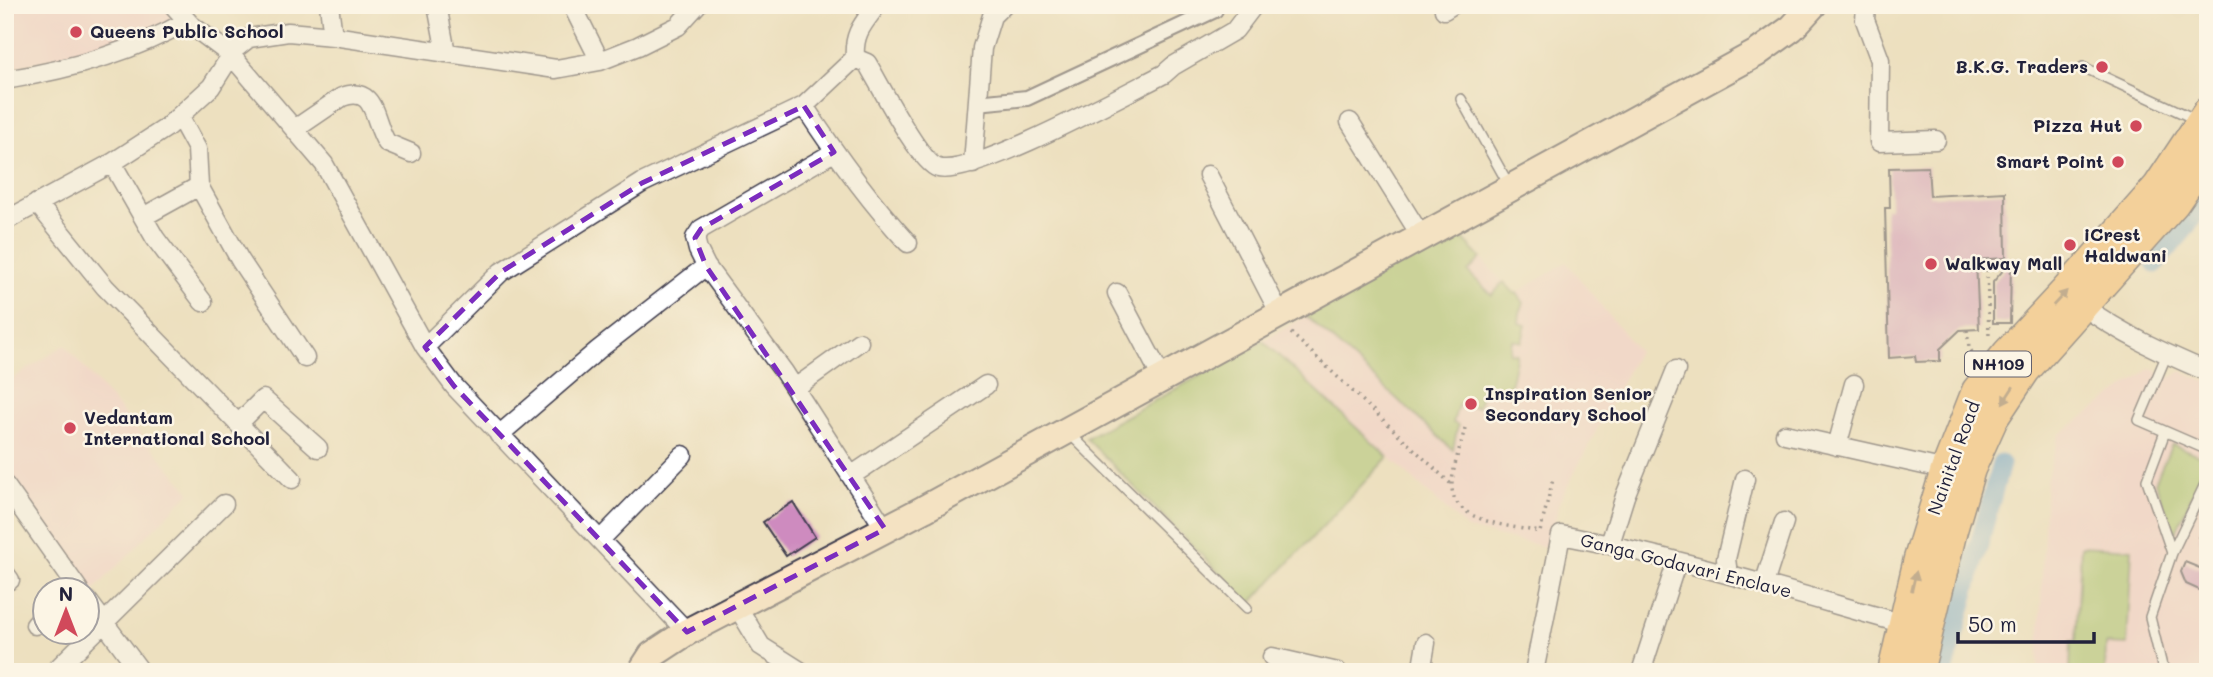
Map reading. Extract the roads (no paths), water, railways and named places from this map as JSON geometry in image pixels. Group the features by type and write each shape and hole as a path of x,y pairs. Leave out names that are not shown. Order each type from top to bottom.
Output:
{"highway":[{"name":"Nainital Road","path":"1893,672 1919,559 1946,470 1977,391 1989,374 2158,187 2205,117"},
{"name":"Nainital Road","path":"1918,672 1952,530 1970,469 1993,418 2025,370 2174,203 2208,154"},
{"path":"1946,470 1941,453 1978,346 2004,328 2037,322"}],"main road":[{"path":"641,672 652,655 687,632 885,529 1757,53 1791,28 1813,5"}],"street":[{"path":"173,5 187,21 231,55 324,164 425,347 454,386 687,632"},
{"path":"329,5 333,36"},
{"path":"437,5 446,53"},
{"path":"572,5 600,61"},
{"path":"5,221 112,163 166,128 211,87 235,49 249,38 288,32 333,36 556,69 600,61 678,26 697,5"},
{"path":"855,58 854,43 858,30 877,5"},
{"path":"973,164 982,48 992,16 1003,5"},
{"path":"855,58 867,63 922,157 937,168 953,169 1015,148 1164,74 1235,30 1254,5"},
{"path":"1866,5 1865,20 1880,60 1879,142 1936,140"},
{"path":"977,103 1027,98 1215,10"},
{"path":"5,80 47,73 128,50 187,21"},
{"path":"425,347 501,272 642,183 804,106 855,58"},
{"path":"295,129 342,97 360,94 366,97 370,104 387,143 411,153"},
{"path":"804,106 834,152 879,211 908,243"},
{"path":"179,116 197,149 200,186 240,260 305,358"},
{"path":"1350,122 1421,236"},
{"path":"834,152 701,229 695,238 706,266 795,388 885,529"},
{"path":"112,163 155,238 203,302"},
{"path":"1208,175 1277,315"},
{"path":"143,217 200,186"},
{"path":"37,203 105,288 292,479"},
{"path":"499,435 598,351 706,266"},
{"path":"1117,293 1162,379"},
{"path":"2082,306 2104,322 2208,372"},
{"path":"795,388 859,342"},
{"path":"1610,544 1625,496 1676,370"},
{"path":"1837,446 1854,384"},
{"path":"851,475 986,385"},
{"path":"239,423 263,399 318,448"},
{"path":"1785,434 1946,470"},
{"path":"601,539 683,455"},
{"path":"1728,574 1726,559 1745,480"},
{"path":"5,485 67,576"},
{"path":"54,672 224,504"},
{"path":"1764,584 1784,522"},
{"name":"Ganga Godavari Enclave","path":"1534,672 1561,535 1610,544 1728,574 1904,624"},
{"path":"1641,672 1677,561"},
{"path":"737,606 761,646 802,672"},
{"path":"103,621 141,672"},
{"path":"1420,672 1426,643"},
{"path":"1272,657 1338,672"}],"lane":[{"path":"2082,67 2205,117"},
{"path":"1461,99 1510,187"},
{"path":"2167,354 2139,420 2208,450"},
{"path":"1066,431 1247,608"},
{"path":"2165,432 2147,480 2172,553"},
{"path":"2168,672 2162,666 2150,617 2172,553 2208,478"}],"waterway":[{"path":"2155,264 2208,196"},
{"path":"1944,672 2001,464"}],"place":[{"name":"Queens Public School","path":"76,32"},
{"name":"B.K.G. Traders","path":"2102,67"},
{"name":"Pizza Hut","path":"2136,126"},
{"name":"Smart Point","path":"2118,162"},
{"name":"iCrest Haldwani","path":"2070,245"},
{"name":"Walkway Mall","path":"1931,264"},
{"name":"Inspiration Senior Secondary School","path":"1471,404"},
{"name":"Vedantam International School","path":"70,428"}]}
